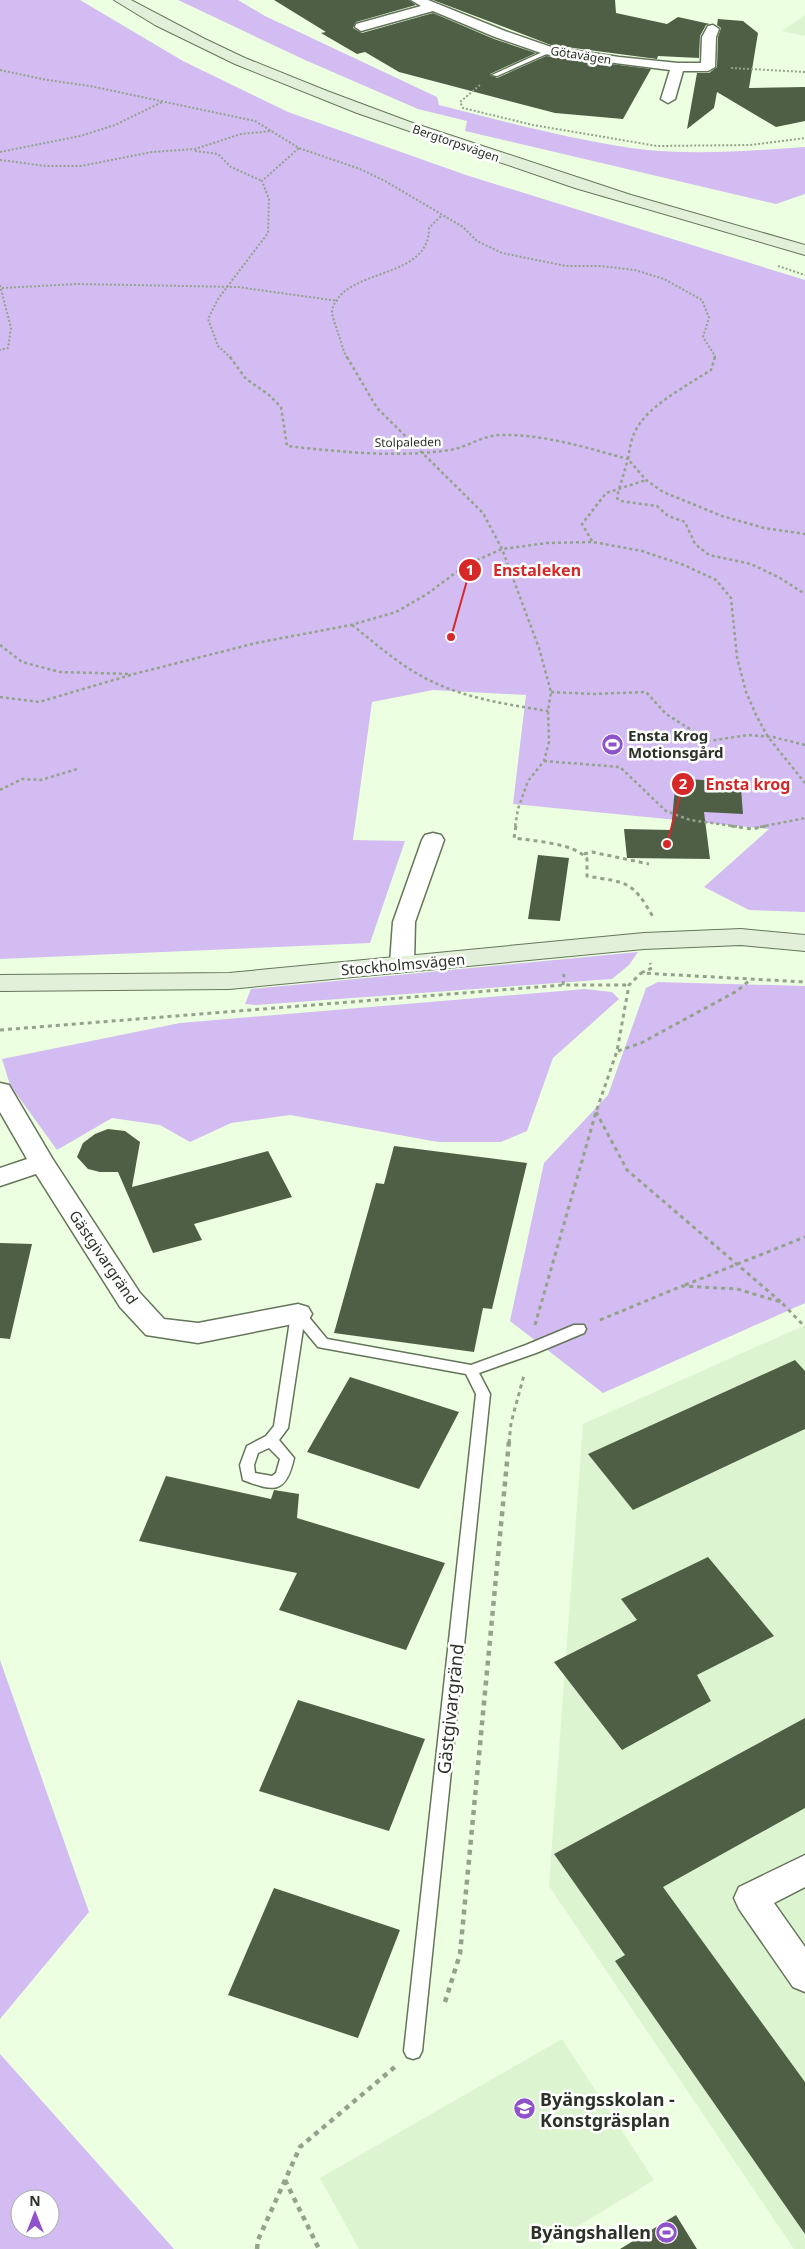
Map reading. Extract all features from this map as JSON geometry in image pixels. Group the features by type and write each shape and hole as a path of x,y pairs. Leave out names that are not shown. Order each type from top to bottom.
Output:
{"main road":[{"name":"Bergtorpsvägen","path":"121,0 167,27 232,58 324,97 610,194 805,250"},
{"name":"Stockholmsvägen","path":"0,983 230,981 644,941 741,937 805,942"}],"street":[{"path":"361,27 428,3"},
{"name":"Götavägen","path":"428,3 549,51 678,67 708,67"},
{"path":"708,67 709,37 713,28"},
{"path":"668,100 678,67"},
{"path":"402,963 404,922 433,840"},
{"name":"Gästgivargränd","path":"0,1092 42,1163 130,1300 156,1328 198,1333 298,1314"},
{"path":"0,1177 42,1163"},
{"path":"805,1870 751,1898 805,1976"}],"lane":[{"path":"495,75 549,51"},
{"path":"298,1314 323,1343 471,1370 531,1350 579,1329"},
{"path":"271,1440 282,1428 298,1314"},
{"name":"Gästgivargränd","path":"413,2051 483,1394 471,1370"}],"path":[{"path":"708,67 805,72"},
{"path":"0,70 47,80 90,86 255,121 299,148 360,169 384,181 441,216 463,227 477,241 502,253 566,266 601,266 635,270 664,279 702,300 710,318 703,337 715,356 711,370 666,400 641,420 632,438 628,468 622,475 617,498 620,501 657,506 668,516 685,522 695,544 710,555 751,564 780,578 805,594"},
{"path":"495,75 471,91 460,102 463,108 533,125 657,146 750,145 805,138"},
{"path":"0,152 80,136 115,125 162,102"},
{"path":"0,160 57,167 90,164 154,152 192,150 212,145 239,133 258,130 275,132"},
{"path":"192,150 218,154 230,166 262,182 299,148"},
{"name":"Stolpaleden","path":"262,182 269,200 268,233 227,287 208,319 218,346 231,358 246,379 268,394 281,408 286,429 287,446 320,450 421,452 453,450 498,435 538,438 628,459"},
{"path":"441,216 429,228 429,238 415,258 403,266 358,283 345,291 333,307 333,316 345,354 377,408 483,513 502,549 539,648 551,692 548,711 549,742 544,761 528,781 518,809 514,838 577,850 584,854 588,861 587,876 626,883 641,896 658,927 645,927 641,931 644,941"},
{"path":"0,350 8,348 11,328 1,286 77,284 227,287 338,301"},
{"path":"628,459 646,480 663,492 722,516 764,528 805,534"},
{"path":"593,542 582,524 606,493 618,491 646,480"},
{"path":"0,697 39,702 134,674 256,643 351,625 396,612 427,594 466,565 502,549 547,543 593,542 650,554 684,565 716,580 731,598 737,657 744,684 756,715 768,737 805,783"},
{"path":"351,625 393,657 432,682 484,700 548,711"},
{"path":"0,645 22,662 60,672 134,674"},
{"path":"551,692 594,694 646,692 666,714 709,741 715,742 738,735 768,737 805,745"},
{"path":"544,761 620,767 666,812 690,820 752,829 805,818"},
{"path":"0,790 22,779 41,780 77,768"},
{"path":"584,854 598,853 649,864"},
{"path":"0,1030 563,985 629,985 641,973 805,982"},
{"path":"617,1051 641,1043 737,991 751,979"},
{"path":"596,1112 627,1170 781,1302 805,1327"},
{"path":"579,1329 805,1237"},
{"path":"682,1286 738,1289 781,1302"},
{"path":"285,2180 319,2249"}],"shaded area":[{"path":"0,0 80,0 183,61 288,112 466,175 805,280 805,912 749,910 704,887 769,829 513,804 526,695 433,690 372,702 353,840 405,841 370,943 0,959"},
{"path":"178,0 238,0 265,16 437,97 439,105 534,129 631,148 674,152 718,152 805,147 805,194 776,204 465,131 467,121 418,109 305,60"},
{"path":"805,15 805,36 782,31"},
{"path":"638,952 629,965 612,979 256,1005 245,1004 251,989"},
{"path":"658,982 805,986 805,1303 603,1393 510,1321 544,1163 608,1095 646,988"},
{"path":"585,989 612,992 619,999 553,1058 527,1131 501,1142 438,1142 290,1115 231,1123 190,1142 160,1125 112,1118 57,1150 10,1085 2,1059 180,1023"},
{"path":"805,1325 805,2249 794,2249 549,1886 583,1424"},
{"path":"0,1660 89,1912 0,2019"},
{"name":"Byängsskolan - Konstgräsplan","path":"562,2039 654,2180 540,2249 359,2249 320,2178"},
{"path":"0,2054 174,2249 0,2249"}],"building":[{"path":"274,0 409,0 416,5 356,22 353,28 362,33 433,13 494,39 536,53 490,74 497,78 546,56 651,69 623,119 555,113 399,72 365,52 357,54 321,33 326,32"},
{"path":"433,0 615,0 616,13 667,24 678,17 710,24 706,25 700,36 699,58 658,56 657,59 551,45"},
{"path":"718,19 743,21 758,33 749,88 805,87 805,121 776,127 717,92 714,108 687,129 697,73 709,73 717,67 718,37 721,28 717,25"},
{"path":"676,778 715,781 715,787 741,789 743,814 704,812 710,859 627,858 624,829 671,830"},
{"path":"538,855 569,858 560,921 528,919"},
{"path":"108,1129 125,1131 140,1142 132,1187 268,1151 292,1197 194,1224 202,1240 153,1253 118,1172 100,1172 88,1169 77,1157 83,1143 95,1134"},
{"path":"394,1146 527,1163 492,1309 483,1308 474,1352 334,1333 376,1183 384,1184"},
{"path":"0,1243 32,1244 10,1339 0,1338"},
{"path":"795,1360 805,1371 805,1429 633,1510 588,1454"},
{"path":"350,1377 459,1412 419,1489 307,1452"},
{"path":"166,1476 271,1499 274,1490 299,1494 297,1518 445,1563 406,1650 279,1610 297,1573 139,1541"},
{"path":"708,1557 774,1636 697,1675 711,1701 622,1750 554,1662 637,1620 621,1599"},
{"path":"298,1700 425,1739 389,1831 259,1791"},
{"path":"805,1718 805,1808 663,1887 805,2082 805,2234 615,1961 625,1955 554,1854"},
{"path":"274,1888 400,1930 358,2038 228,1995"},
{"name":"Byängshallen","path":"676,2215 697,2249 620,2249"}],"place":[{"name":"Enstaleken","path":"451,637"},
{"name":"Ensta Krog Motionsgård","path":"612,744"},
{"name":"Ensta krog","path":"667,844"},
{"name":"Byängsskolan - Konstgräsplan","path":"524,2109"},
{"name":"Byängshallen","path":"667,2232"}]}
